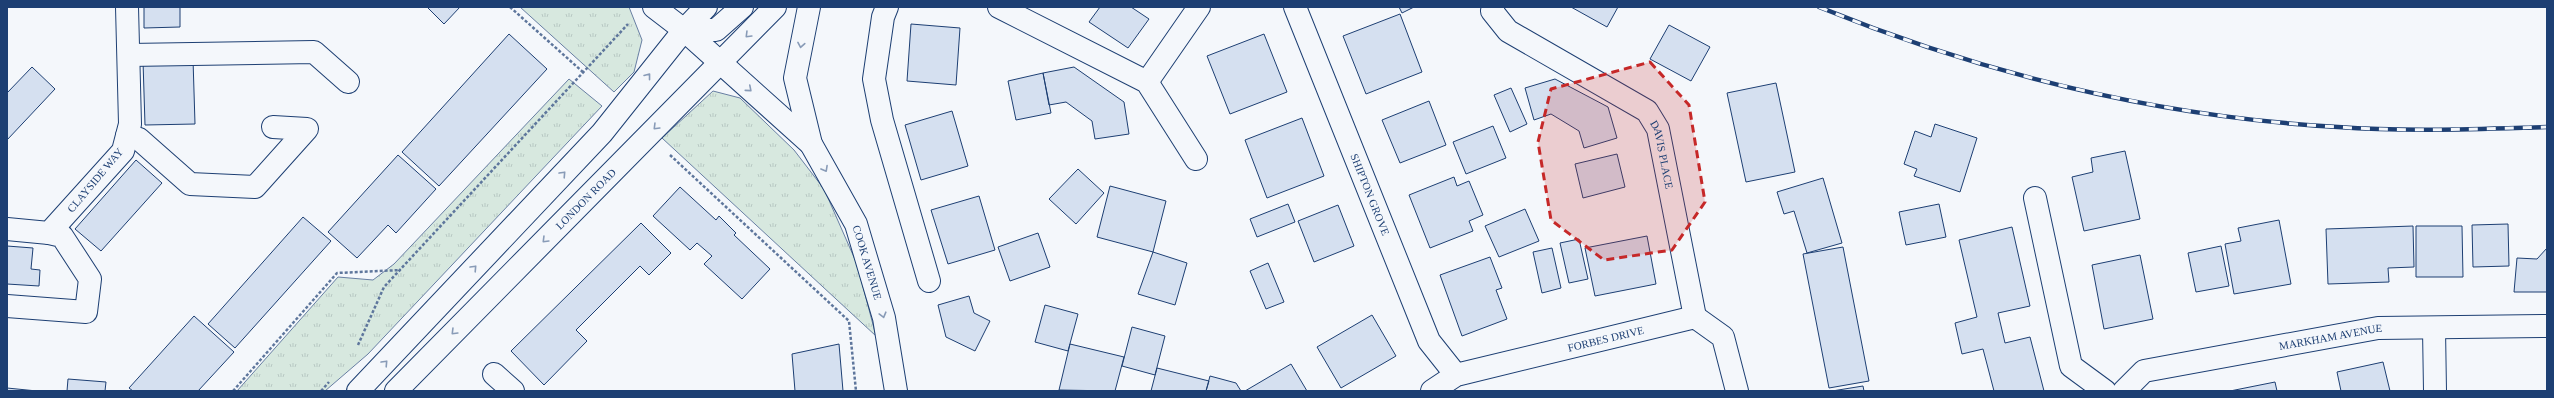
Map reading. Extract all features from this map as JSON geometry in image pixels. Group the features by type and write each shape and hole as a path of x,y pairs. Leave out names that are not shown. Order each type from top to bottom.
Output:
{"street":[{"name":"CLAYSIDE WAY","path":"50,233 122,151 130,124 127,7"},
{"name":"COOK AVENUE","path":"654,7 684,30 811,144"},
{"path":"358,391 602,133 684,30 706,7"},
{"path":"684,30 716,30 742,7"},
{"name":"LONDON ROAD","path":"396,391 775,7"},
{"name":"COOK AVENUE","path":"809,7 795,78 811,144 856,224 884,318 900,390"},
{"path":"887,7 883,17 874,79 882,120 929,281"},
{"path":"999,7 1147,82 1196,159"},
{"path":"1147,82 1199,7"},
{"name":"SHIPTON GROVE","path":"1295,7 1429,341 1456,375"},
{"name":"DAVIS PLACE","path":"1493,7 1492,11 1508,31 1647,111 1658,129 1695,317"},
{"path":"129,55 314,52 348,82"},
{"path":"127,136 139,139 190,184 255,187 307,129 272,128"},
{"path":"2035,198 2071,366 2105,391"},
{"path":"7,229 50,233 62,236 90,279 86,312 7,306"},
{"path":"1695,317 1723,337 1737,391"},
{"name":"FORBES DRIVE","path":"1432,391 1456,375 1695,317"},
{"name":"MARKHAM AVENUE","path":"2124,391 2144,371 2378,328 2434,329 2547,326"},
{"path":"2434,329 2435,391"},
{"path":"494,374 513,391"}],"path":[{"path":"510,7 584,72"},
{"path":"357,346 384,287 633,18"},
{"path":"664,160 675,149"},
{"path":"666,151 849,321 856,391"},
{"path":"233,391 337,273 401,270"},
{"path":"321,391 330,380"}],"highlighted area":[{"path":"1650,62 1689,105 1705,202 1672,250 1604,260 1551,220 1538,142 1551,89"}],"green space":[{"path":"520,7 629,7 642,40 634,72 614,92"},
{"path":"569,79 602,106 368,354 325,391 237,391 338,277 373,280 394,264"},
{"path":"713,91 740,98 794,150 824,189 857,264 876,336 662,138"}],"building":[{"path":"144,7 180,7 180,27 144,28"},
{"path":"427,7 460,7 444,24"},
{"path":"1100,7 1131,7 1149,19 1128,48 1089,22"},
{"path":"1399,7 1414,7 1402,13"},
{"path":"1571,7 1618,7 1607,27"},
{"path":"1400,14 1422,72 1366,94 1343,36"},
{"path":"911,24 960,28 956,85 907,81"},
{"path":"1669,25 1710,47 1691,81 1650,59"},
{"path":"509,34 547,69 439,186 402,152"},
{"path":"1264,34 1287,92 1230,114 1207,56"},
{"path":"193,59 195,124 145,125 143,61"},
{"path":"32,67 55,89 7,140 7,93"},
{"path":"1074,67 1124,102 1129,134 1095,139 1092,121 1066,102 1049,105 1043,73"},
{"path":"1043,73 1051,113 1016,120 1008,81"},
{"path":"1555,79 1608,107 1617,138 1584,148 1579,131 1551,114 1534,120 1525,88"},
{"path":"1776,83 1795,172 1746,182 1727,93"},
{"path":"1511,88 1527,124 1510,132 1494,95"},
{"path":"1429,101 1446,145 1400,163 1382,120"},
{"path":"952,111 968,166 921,180 905,125"},
{"path":"1302,118 1324,176 1267,198 1245,140"},
{"path":"1935,124 1977,138 1960,192 1914,176 1917,169 1904,164 1915,131 1931,137"},
{"path":"1493,126 1506,158 1466,174 1453,142"},
{"path":"2125,151 2140,219 2084,231 2072,177 2093,172 2091,158"},
{"path":"1617,154 1625,187 1583,198 1575,164"},
{"path":"398,155 436,189 396,233 388,225 357,258 328,232"},
{"path":"136,160 162,183 101,251 75,229"},
{"path":"1078,169 1104,193 1076,224 1049,199"},
{"path":"1454,177 1457,186 1469,181 1483,215 1469,221 1473,231 1430,248 1409,195"},
{"path":"1823,178 1842,243 1807,253 1794,211 1784,214 1777,192"},
{"path":"1110,186 1166,201 1153,252 1097,237"},
{"path":"680,187 716,220 719,216 736,233 734,235 770,269 742,299 704,264 712,256 697,243 690,250 653,216"},
{"path":"979,196 995,250 948,264 931,210"},
{"path":"1288,204 1295,222 1257,237 1250,219"},
{"path":"1939,204 1946,237 1906,245 1899,212"},
{"path":"1338,205 1354,246 1314,262 1298,221"},
{"path":"1525,209 1539,241 1499,257 1485,226"},
{"path":"303,217 331,241 235,348 208,324"},
{"path":"2279,220 2291,284 2234,294 2225,244 2241,241 2238,228"},
{"path":"641,223 671,253 649,275 640,266 576,330 587,341 544,385 511,351"},
{"path":"2508,224 2509,266 2473,267 2472,225"},
{"path":"2413,226 2414,267 2388,268 2389,282 2328,284 2326,229"},
{"path":"2416,226 2462,226 2463,277 2416,277"},
{"path":"2012,227 2030,306 1998,313 2005,343 2030,337 2044,391 1994,391 1983,349 1962,354 1955,323 1977,317 1959,240"},
{"path":"1038,233 1050,267 1010,281 998,247"},
{"path":"1647,236 1656,284 1595,296 1585,248"},
{"path":"1579,239 1588,279 1569,283 1560,243"},
{"path":"7,246 33,248 31,269 40,270 39,286 7,284"},
{"path":"2221,246 2229,286 2196,292 2188,253"},
{"path":"1843,247 1869,381 1829,388 1803,254"},
{"path":"1552,248 1561,288 1542,293 1533,252"},
{"path":"2547,248 2547,292 2514,292 2517,258 2537,259"},
{"path":"1153,252 1187,263 1175,305 1138,294"},
{"path":"2140,255 2153,319 2104,329 2092,265"},
{"path":"1490,257 1502,288 1496,290 1507,319 1462,336 1440,275"},
{"path":"1268,263 1284,302 1266,309 1250,271"},
{"path":"969,296 974,313 990,321 975,351 946,337 938,305"},
{"path":"1045,305 1078,314 1068,351 1035,342"},
{"path":"1372,315 1396,356 1341,388 1317,347"},
{"path":"194,316 234,352 198,391 133,391 129,388"},
{"path":"1132,327 1165,336 1155,375 1122,366"},
{"path":"839,344 843,391 795,391 792,354"},
{"path":"1070,344 1124,357 1115,391 1059,390"},
{"path":"2383,362 2390,391 2341,391 2337,372"},
{"path":"1291,364 1307,391 1245,391"},
{"path":"1157,368 1209,381 1206,391 1151,391"},
{"path":"1210,376 1236,383 1241,391 1206,391"},
{"path":"68,379 106,382 105,391 67,391"},
{"path":"2275,382 2277,391 2230,391"},
{"path":"1863,386 1864,391 1832,391"},
{"path":"7,388 37,391 7,391"}],"railway":[{"path":"1819,7 1881,31 1945,53 2009,72 2139,102 2205,113 2271,122 2364,129 2442,130 2547,127"}]}
